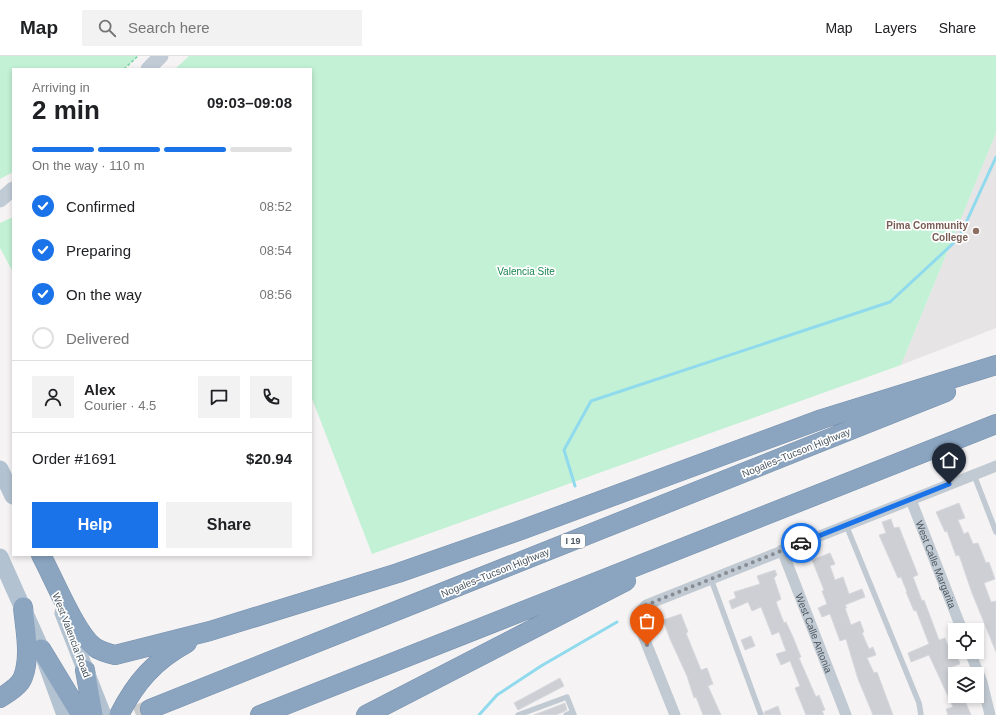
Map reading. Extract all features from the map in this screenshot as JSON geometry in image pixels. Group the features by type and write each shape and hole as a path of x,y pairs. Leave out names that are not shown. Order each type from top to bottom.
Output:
{"highway":[{"path":"42,556 81,632 93,646 115,655 210,631 398,573 521,530 822,420 996,365"},
{"name":"Nogales–Tucson Highway","path":"150,709 996,373"},
{"path":"260,715 724,530 996,424"},
{"path":"366,715 724,530"},
{"path":"0,698 12,691 23,678 26,659 23,607"},
{"path":"119,715 130,693 154,665 171,652 210,631"},
{"path":"41,649 88,713"},
{"path":"85,670 88,713"}],"main road":[{"path":"0,469 12,494"},
{"name":"West Valencia Road","path":"41,556 85,670"},
{"path":"0,557 41,649"}],"street":[{"path":"149,68 161,56"},
{"path":"0,200 12,190"},
{"path":"674,715 641,630 640,612 646,605 996,466"},
{"name":"West Calle Margarita","path":"911,500 959,623"},
{"name":"West Calle Antonia","path":"782,550 846,715"},
{"path":"973,659 982,682 990,715"}],"lane":[{"path":"974,474 996,532"},
{"path":"846,525 919,703 921,715"},
{"path":"711,579 761,715"},
{"path":"518,715 567,697 574,714 566,715"}],"path":[{"path":"125,68 138,56"}],"shaded area":[{"name":"Pima Community College","path":"996,133 996,328 901,365"}],"green space":[{"path":"0,56 138,56 125,68 12,68 12,173 0,179"},
{"name":"Valencia Site","path":"189,56 996,56 996,133 901,365 372,554 312,399 312,68 176,68"},
{"path":"12,217 12,270 0,248 0,223"}],"building":[{"path":"959,503 965,518 958,520 964,534 968,532 973,544 978,543 986,563 989,562 995,579 984,583 991,602 996,601 996,652 972,593 959,555 956,556 947,531 945,532 936,512"},
{"path":"891,519 894,528 899,527 918,575 913,577 922,601 924,600 939,640 945,638 948,646 948,659 958,659 960,664 948,667 948,696 929,655 911,662 908,653 929,644 901,577 898,578 879,535 886,533 882,522"},
{"path":"830,553 835,564 830,566 835,580 843,577 849,594 862,589 865,597 845,605 847,608 845,608 851,625 860,621 864,632 862,633 869,649 873,647 876,655 867,658 874,673 877,672 893,715 873,715 858,679 846,639 840,641 830,614 822,617 818,608 827,604 822,591 824,590 812,560"},
{"path":"775,570 777,575 774,578 781,599 776,602 784,623 786,622 793,637 801,657 799,658 816,697 819,695 825,710 822,711 824,715 806,715 795,688 800,686 790,661 781,665 776,654 786,651 779,632 772,635 761,607 752,611 748,602 732,609 729,601 736,598 734,592 760,584 757,576"},
{"path":"681,614 688,632 686,633 701,670 707,668 713,684 708,686 721,715 703,715 696,697 694,698 687,676 670,639 663,620"},
{"path":"751,636 755,646 745,650 741,640"},
{"path":"560,678 564,686 518,710 514,703"},
{"path":"565,703 567,710 556,715 534,715"},
{"path":"951,703 966,703 971,715 948,715 946,709 953,707"},
{"path":"778,706 781,715 765,715 764,712"}],"waterway":[{"path":"575,486 564,450 591,401 890,302 959,238 996,157"},
{"path":"479,715 497,695 541,666 617,622"}],"tunnel":[{"path":"136,715 150,709"}],"way so far":[{"path":"647,645 641,630 640,612 646,605 801,543"}],"place":[{"name":"Pima Community College","path":"976,231"}],"route":[{"path":"801,543 949,484"}]}
